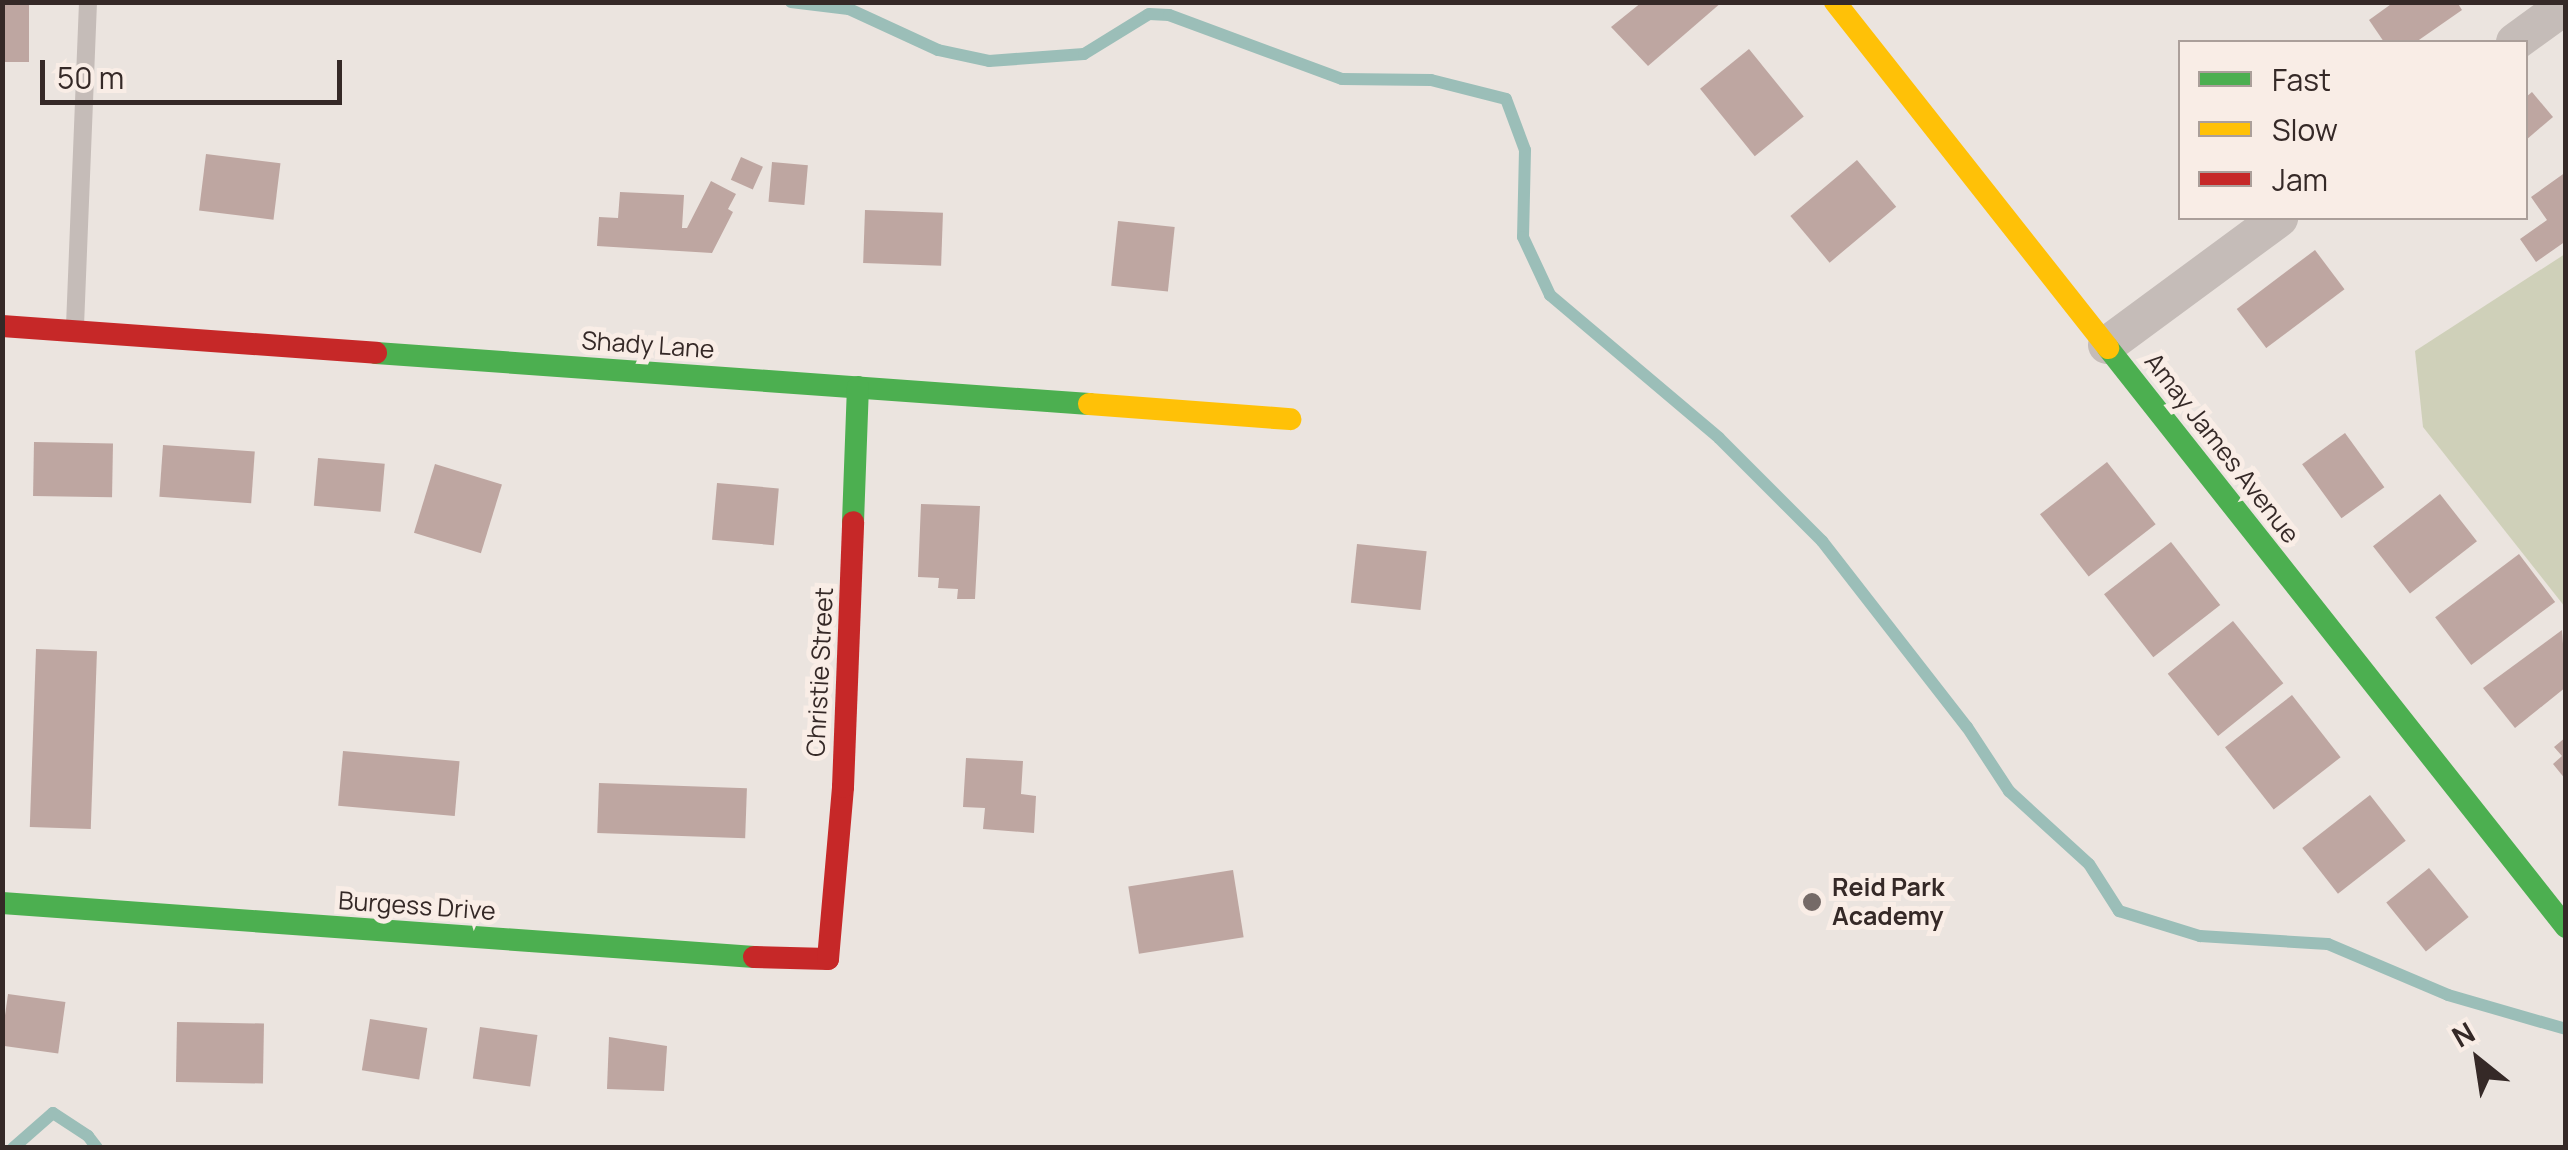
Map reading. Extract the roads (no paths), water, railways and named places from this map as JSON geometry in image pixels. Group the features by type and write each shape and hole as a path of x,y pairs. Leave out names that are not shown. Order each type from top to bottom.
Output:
{"street":[{"name":"Amay James Avenue","path":"1835,2 2566,928"},
{"path":"2518,40 2566,5"},
{"path":"2107,346 2277,220"},
{"name":"Shady Lane","path":"2,326 1290,419"},
{"name":"Christie Street","path":"828,959 843,787 858,387"},
{"name":"Burgess Drive","path":"2,902 704,954 828,959"}],"lane":[{"path":"75,332 88,2"}],"waterway":[{"path":"791,2 849,9 938,50 989,61 1084,54 1149,14 1169,15 1342,79 1431,80 1506,99 1525,150 1523,237 1550,295 1719,438 1822,541 1967,727 2009,791 2089,864 2119,911 2200,936 2328,944 2448,995 2566,1029"},
{"path":"13,1148 53,1113 88,1136 97,1148"}],"place":[{"name":"Reid Park Academy","path":"1812,902"}]}
